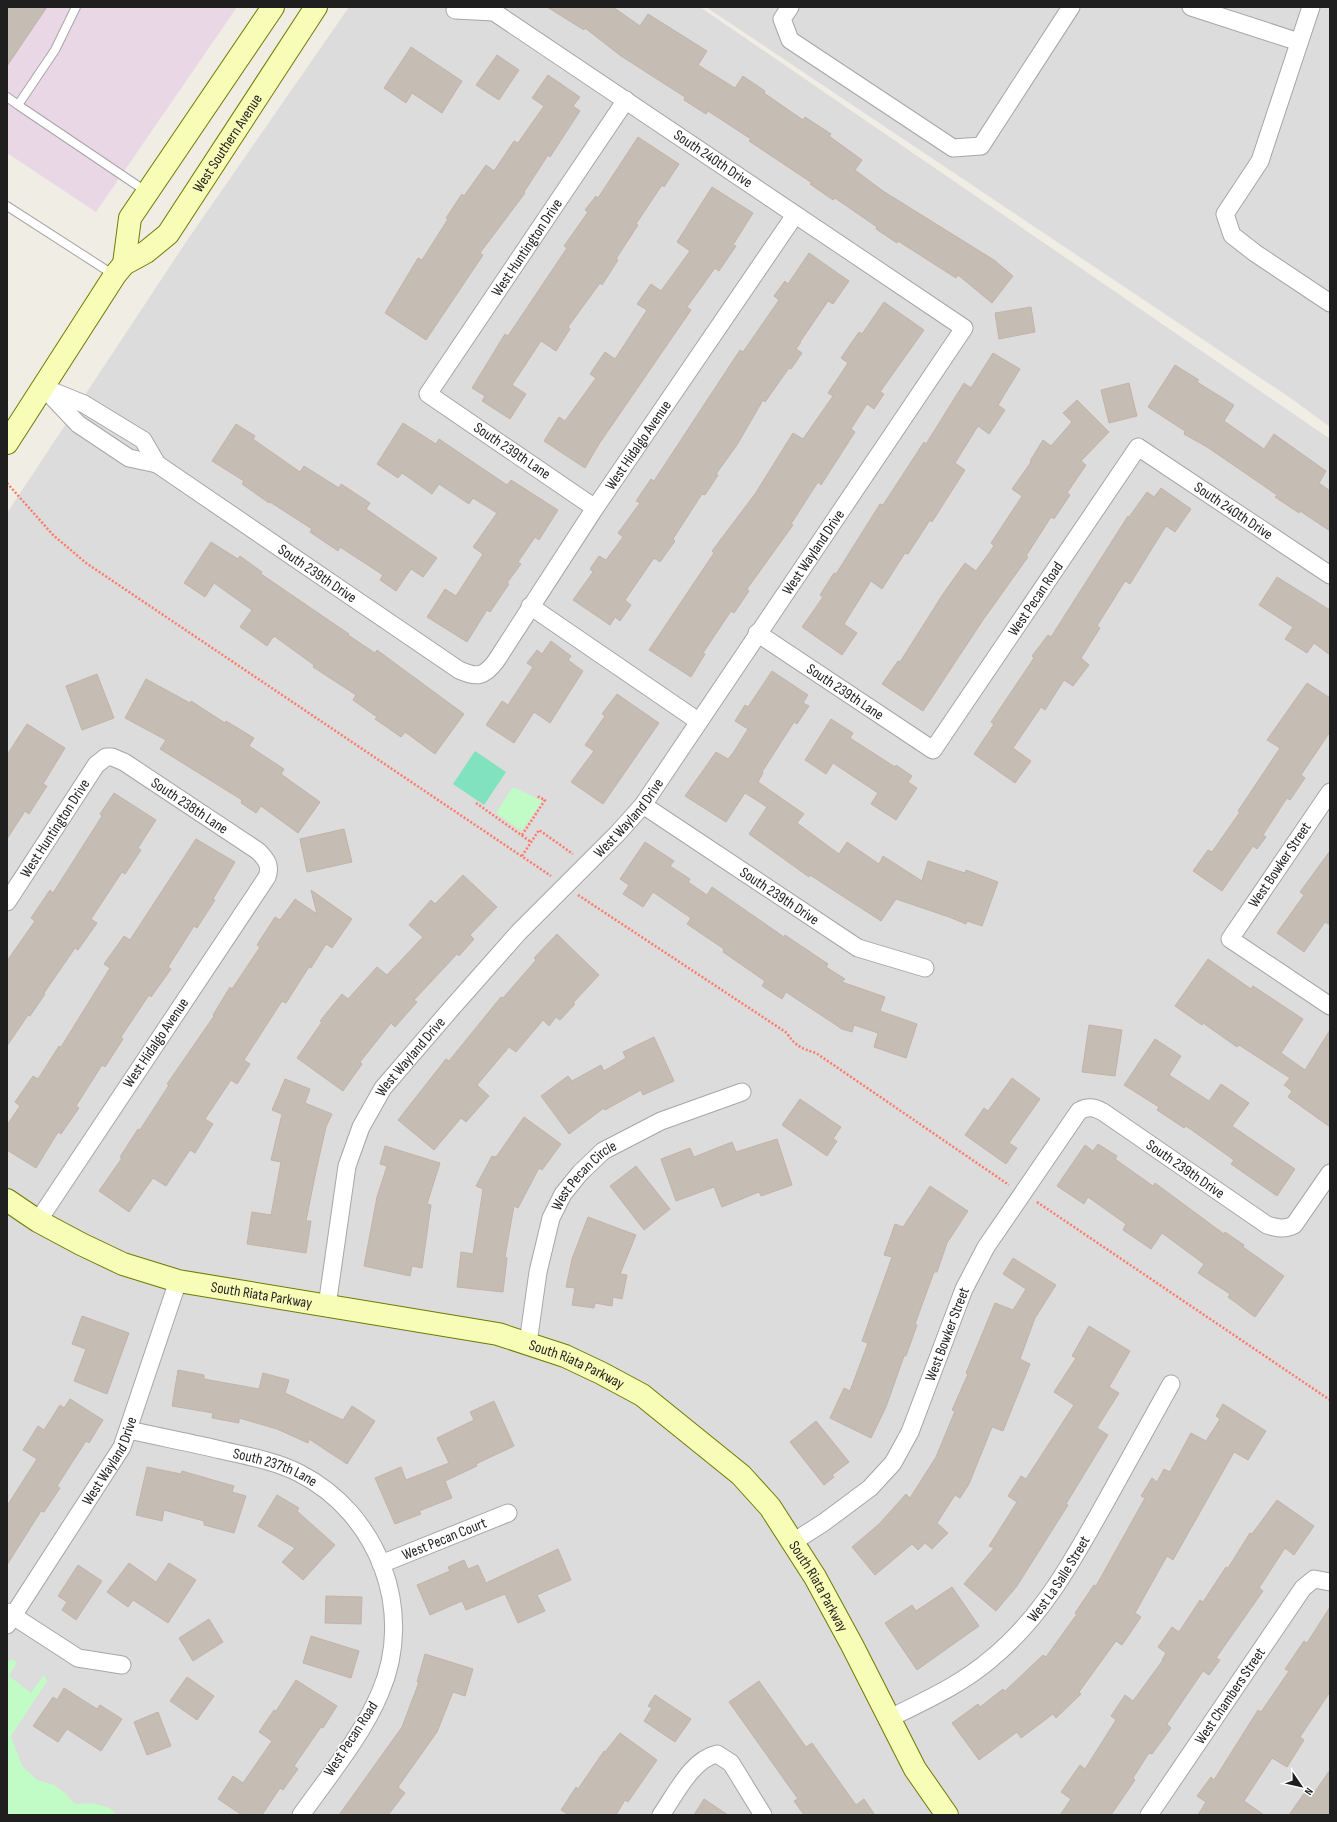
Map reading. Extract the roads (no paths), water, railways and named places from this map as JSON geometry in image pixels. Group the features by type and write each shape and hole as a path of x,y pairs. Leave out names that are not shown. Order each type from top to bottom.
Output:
{"street":[{"name":"West Southern Avenue","path":"7,443 119,270 130,218 273,7"},
{"name":"West Southern Avenue","path":"119,270 146,252 168,234 316,7"},
{"path":"790,7 782,18 790,40 953,148 981,146 1071,7"},
{"path":"1191,7 1299,42"},
{"path":"1311,7 1260,162 1225,214 1232,235 1330,302"},
{"name":"South 240th Drive","path":"455,10 494,12 964,328"},
{"name":"West Huntington Drive","path":"428,394 626,100"},
{"name":"West Hidalgo Avenue","path":"481,675 489,670 496,661 530,606 595,508 795,215"},
{"name":"West Wayland Drive","path":"327,1306 347,1166 361,1127 383,1088 450,1010 554,895 618,834 643,805 757,633 964,328"},
{"name":"South 239th Drive","path":"43,387 73,421 84,429 129,458 157,464 459,670 469,674 481,675"},
{"name":"South 239th Drive","path":"43,387 84,404 143,440 157,464"},
{"name":"South 239th Lane","path":"428,394 595,508"},
{"name":"South 240th Drive","path":"1138,447 1330,575"},
{"name":"West Pecan Road","path":"933,750 1138,447"},
{"path":"530,606 698,721"},
{"name":"South 239th Lane","path":"757,633 933,750"},
{"name":"West Huntington Drive","path":"7,902 96,765 106,757"},
{"name":"South 238th Lane","path":"106,757 112,757 124,762 258,852 268,864"},
{"name":"West Bowker Street","path":"1330,792 1230,939 1330,1006"},
{"name":"South 239th Drive","path":"643,805 858,948 925,968"},
{"name":"West Hidalgo Avenue","path":"38,1221 267,878 269,870 268,864"},
{"name":"West Pecan Circle","path":"528,1343 538,1272 551,1218 563,1194 580,1173 603,1151 661,1121 742,1092"},
{"name":"South 239th Drive","path":"1085,1107 1094,1107 1103,1112 1267,1224 1287,1228 1294,1225 1302,1217 1330,1173"},
{"name":"West Bowker Street","path":"794,1542 823,1523 870,1488 893,1463 910,1432 964,1290 986,1247 1073,1117 1085,1107"},
{"name":"South Riata Parkway","path":"7,1200 38,1221 123,1264 178,1281 498,1334 565,1356 642,1395 740,1475 770,1507 794,1542 852,1645 888,1719 915,1769 946,1815"},
{"name":"West Wayland Drive","path":"9,1617 114,1461 129,1430 178,1281"},
{"name":"West La Salle Street","path":"888,1719 959,1683 991,1659 1018,1635 1046,1602 1070,1566 1171,1384"},
{"name":"South 237th Lane","path":"129,1430 264,1460 298,1473 323,1487 350,1511 365,1530 381,1564"},
{"name":"West Pecan Court","path":"381,1564 508,1513"},
{"name":"West Pecan Road","path":"301,1815 371,1712 385,1680 392,1650 394,1610 381,1564"},
{"name":"West Chambers Street","path":"1149,1815 1300,1592 1322,1581"},
{"path":"9,1617 78,1658 122,1666"},
{"path":"661,1815 696,1764 708,1756 717,1754 731,1763 763,1815"}],"lane":[{"path":"18,105 56,50 76,7"},
{"path":"7,97 147,192"},
{"path":"7,206 119,270"}]}
